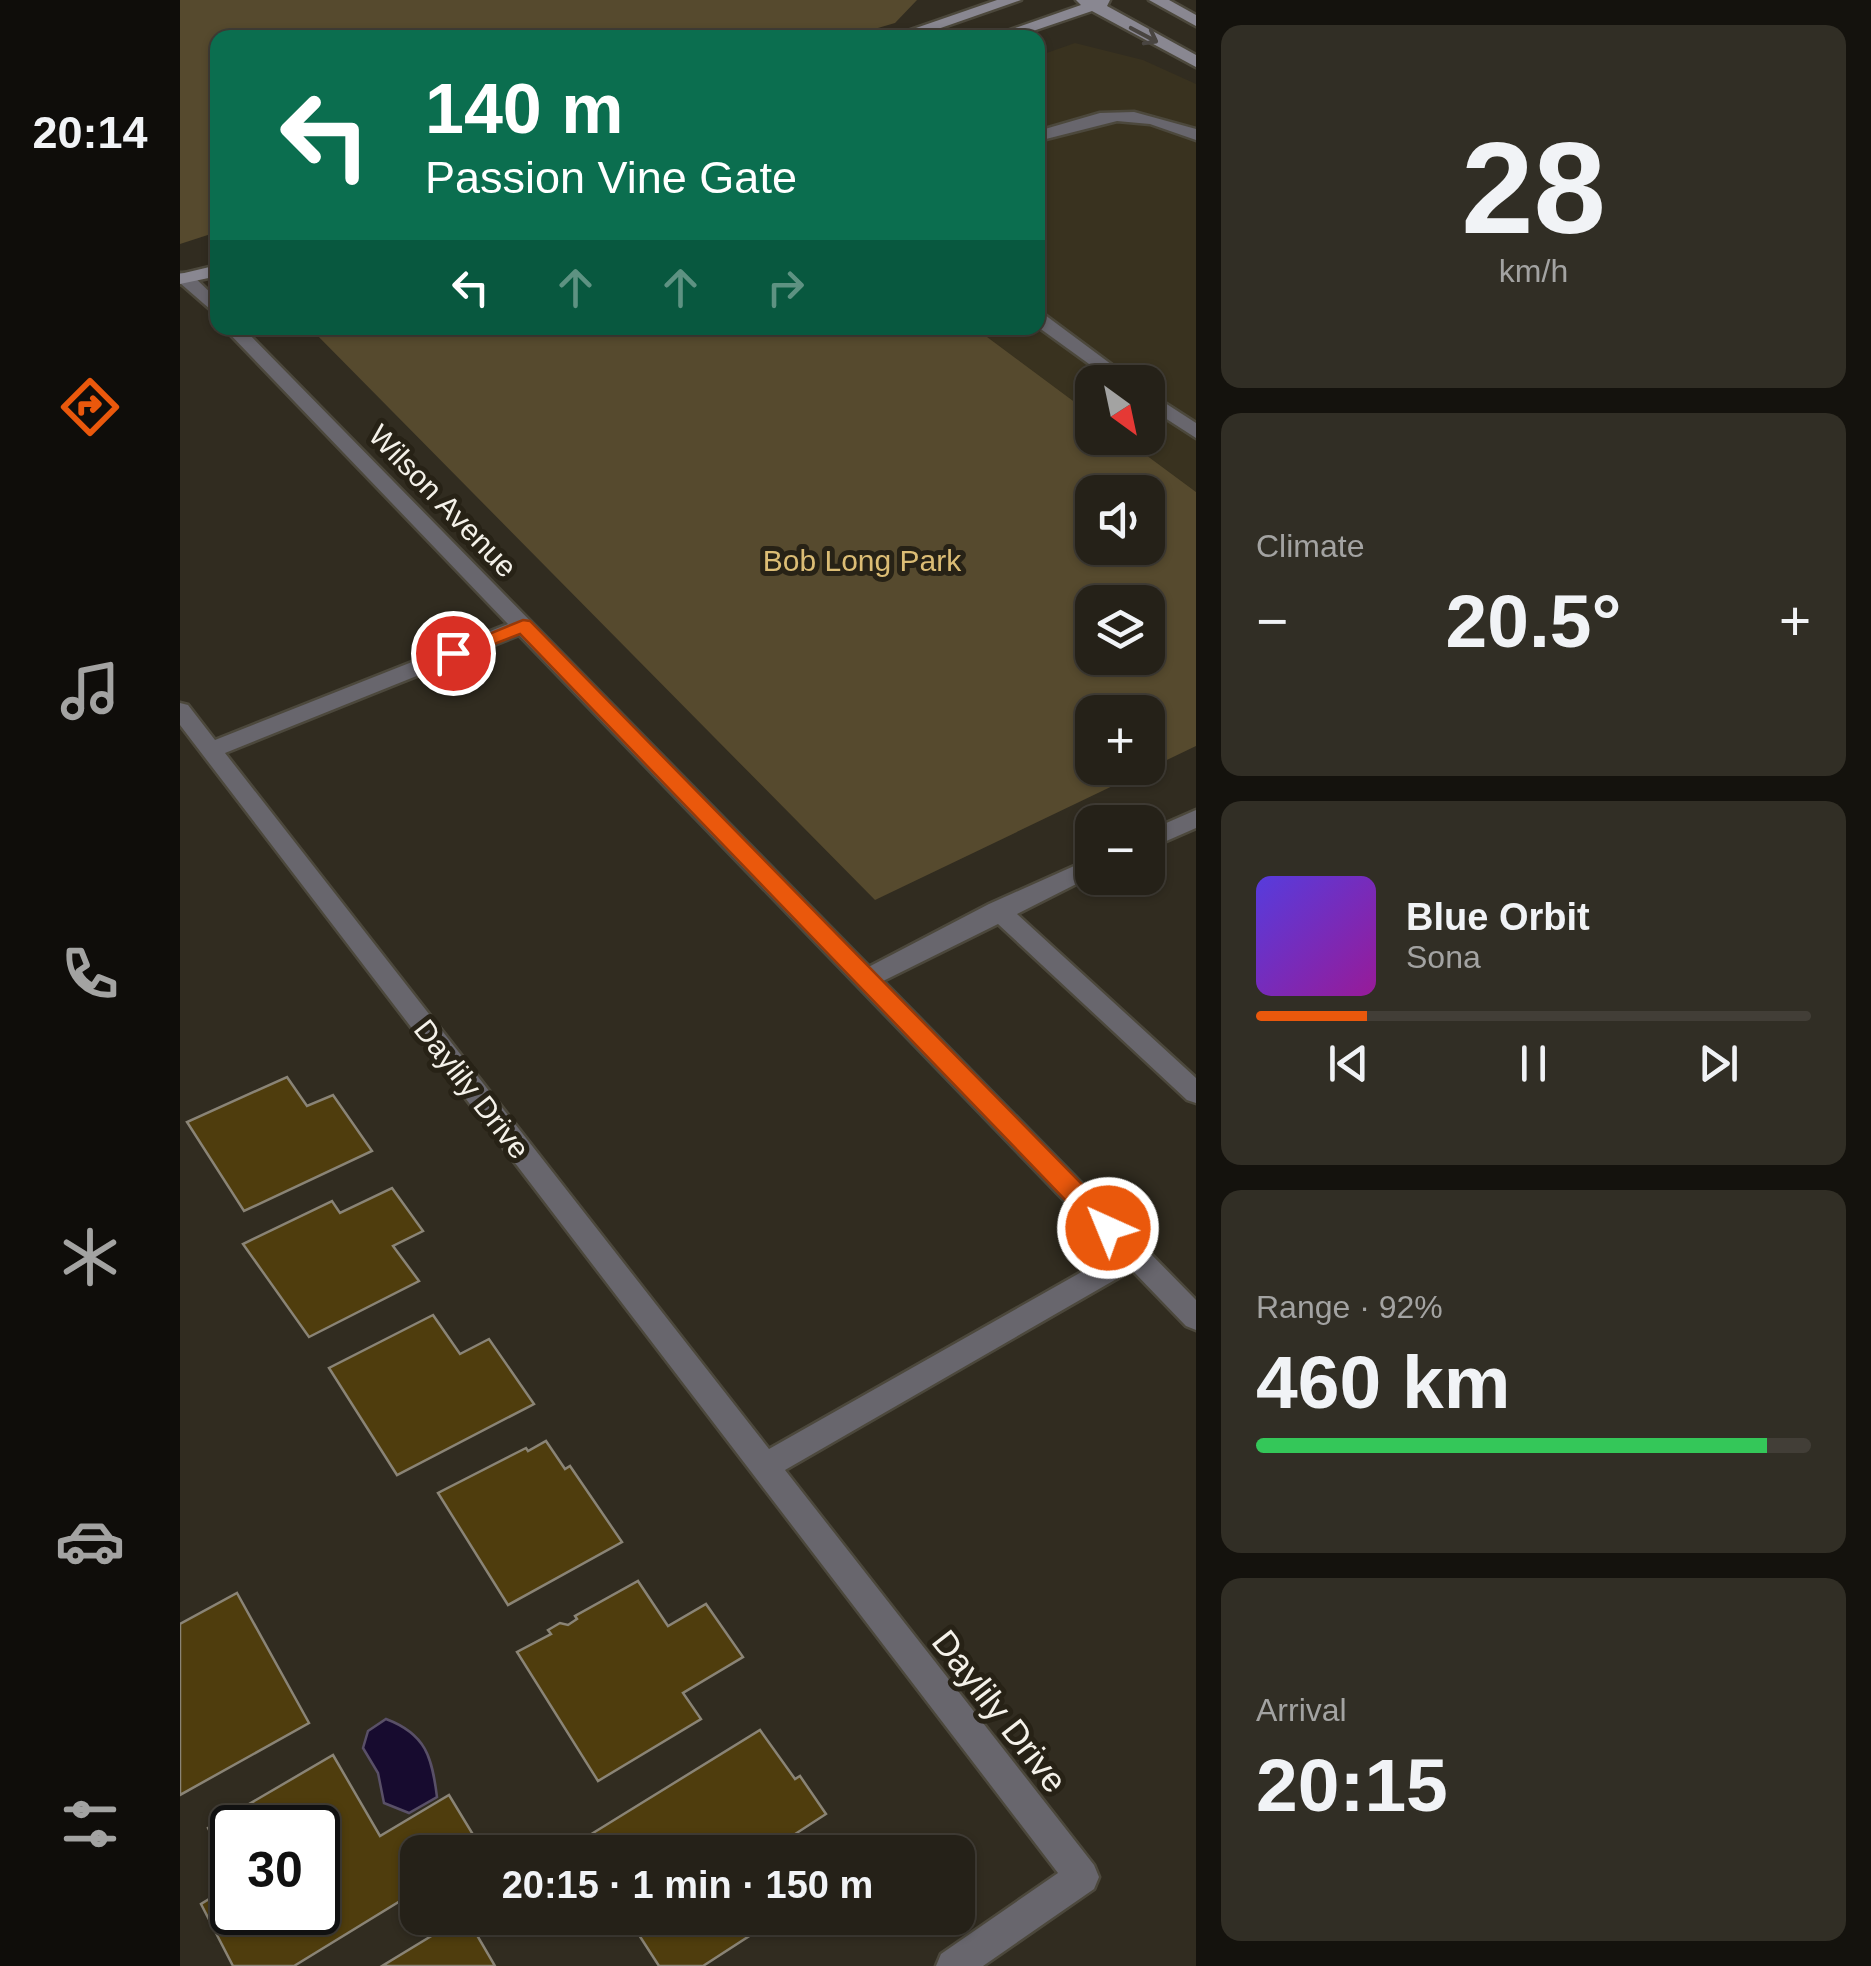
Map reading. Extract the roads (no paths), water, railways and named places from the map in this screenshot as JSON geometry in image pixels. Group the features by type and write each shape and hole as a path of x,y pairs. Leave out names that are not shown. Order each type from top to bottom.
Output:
{"main road":[{"path":"920,30 1013,0"},
{"path":"1016,30 1088,3 1111,0"},
{"path":"1157,0 1196,22"},
{"path":"1088,3 1196,62"},
{"path":"182,278 210,269"}],"street":[{"path":"1045,134 1108,114 1136,115 1196,135"},
{"path":"182,278 210,304"},
{"path":"1045,324 1102,365"},
{"name":"Wilson Avenue","path":"240,335 1196,1318"},
{"path":"1165,410 1196,432"},
{"path":"210,750 523,626"},
{"name":"Daylily Drive","path":"180,710 1082,1877 953,1966"},
{"path":"1165,833 1196,818"},
{"path":"866,979 1075,874"},
{"path":"998,910 1196,1093"},
{"path":"764,1468 1135,1255"}],"park label":[{"name":"Bob Long Park","path":"862,560"}]}
